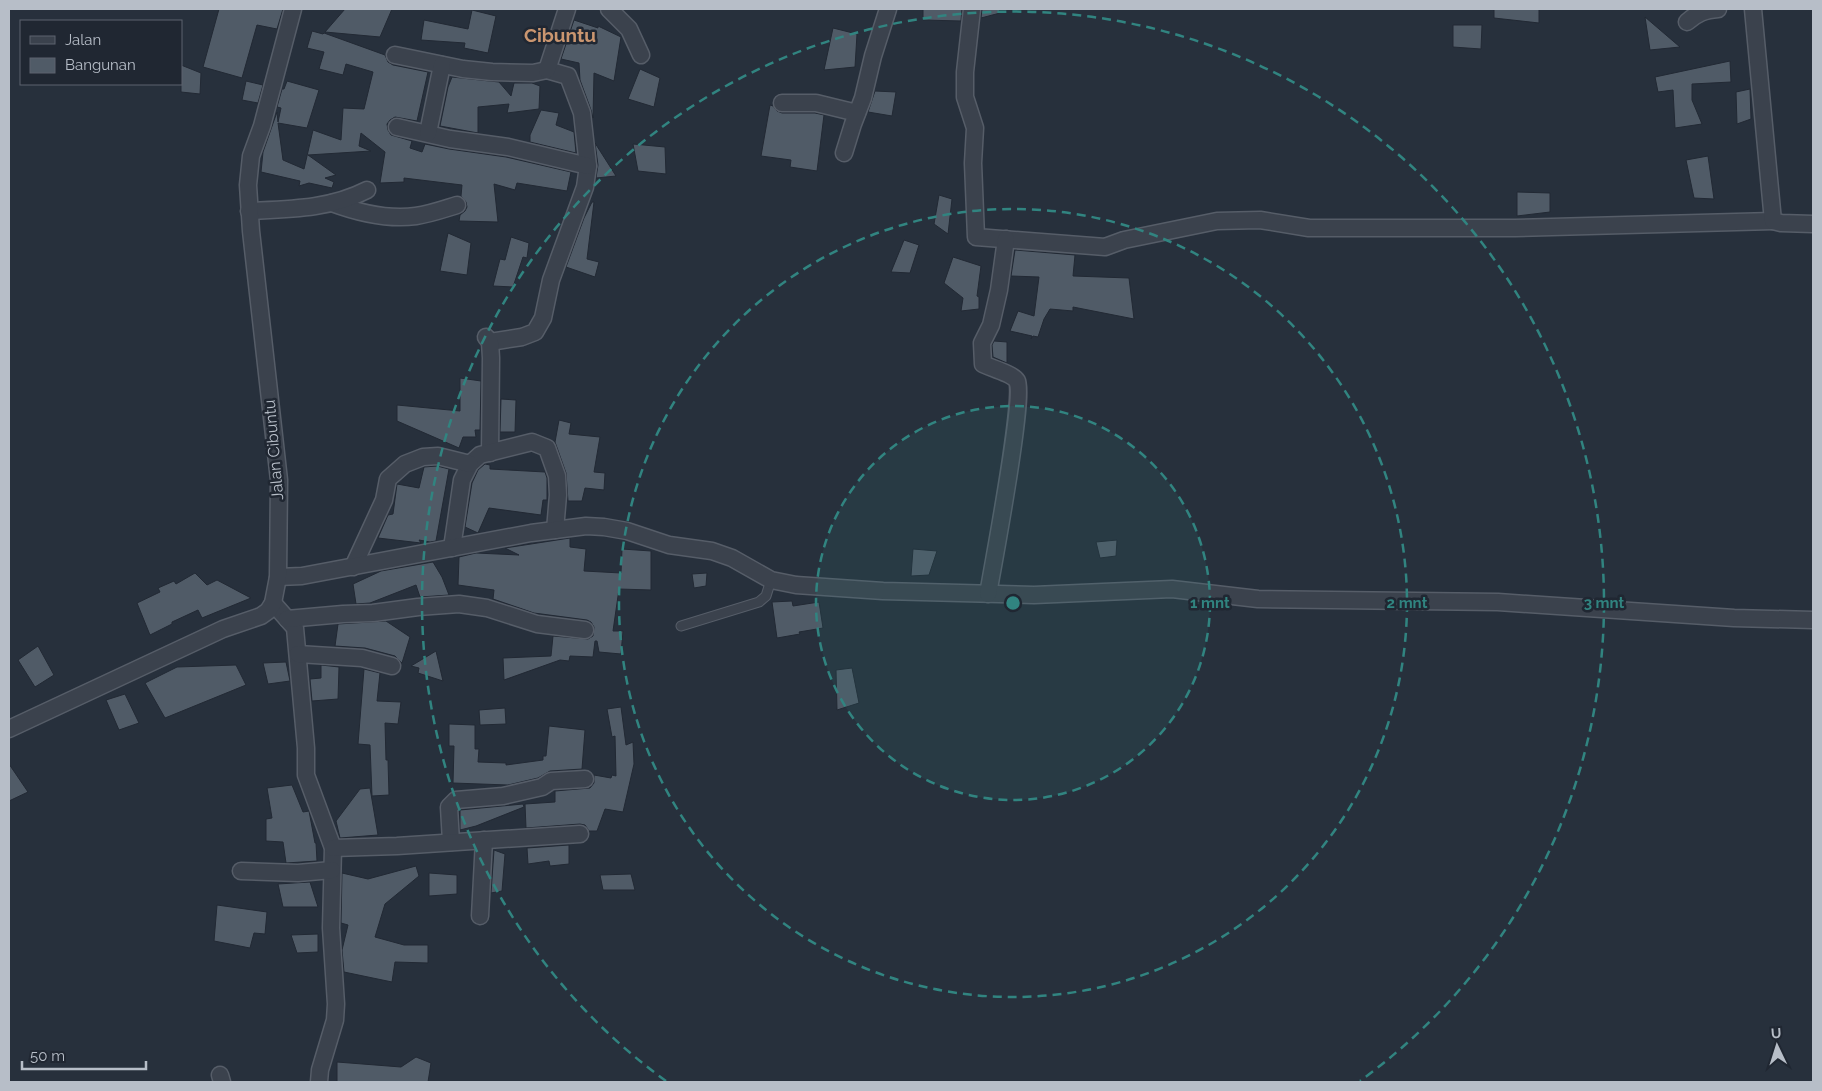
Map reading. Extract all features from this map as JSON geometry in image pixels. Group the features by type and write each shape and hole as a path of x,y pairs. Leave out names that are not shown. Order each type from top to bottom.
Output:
{"street":[{"name":"Jalan Cibuntu","path":"273,603 278,577 279,480 249,211 248,184 251,156 262,126 292,9"},
{"path":"548,70 567,9"},
{"path":"610,9 629,29 641,55"},
{"path":"844,153 863,98 873,56 888,9"},
{"path":"972,9 965,72 965,97 975,128 972,163 976,237 1105,247 1124,240 1216,221 1260,220 1309,228 1515,228 1773,221 1813,224"},
{"path":"1687,22 1696,14 1718,9"},
{"path":"1753,9 1773,221"},
{"path":"395,55 463,70 533,73 548,70 568,76 572,84 573,94 582,113 588,166 584,187 551,280 543,318 535,332 489,346 490,452"},
{"path":"428,133 442,65"},
{"path":"782,103 816,103 857,114"},
{"path":"397,127 450,139 508,147 588,166"},
{"path":"249,211 310,208 332,204 367,190"},
{"path":"332,204 358,213 387,217 416,216 457,205"},
{"path":"988,594 1015,429 1019,389 1017,380 1011,375 983,364 982,343 992,325 1006,239"},
{"path":"452,548 462,480 470,464 480,455 532,442 547,448 557,476 558,495 555,530"},
{"path":"352,567 384,500 388,479 405,464 423,457 438,456 470,464"},
{"path":"278,577 302,576 555,530 604,526 627,531 669,545 712,551 753,569 771,580 796,586 1034,595 1172,589 1258,599 1498,602 1734,618 1813,620"},
{"path":"9,729 223,629 261,616 268,611 273,603 295,628 306,748 306,775 333,848 332,963 336,1004 334,1020 320,1070 319,1082"},
{"path":"287,619 459,604 487,608 537,624 585,630"},
{"path":"298,654 362,658 392,666"},
{"path":"451,842 448,807 456,800 503,796 542,787 551,781 585,779"},
{"path":"333,848 580,834"},
{"path":"480,916 484,840"},
{"path":"240,871 298,873 332,870"}],"lane":[{"path":"681,626 759,602 766,596 771,580"}],"building":[{"path":"219,9 283,9 277,29 257,25 242,78 203,67"},
{"path":"345,9 392,9 380,37 325,32"},
{"path":"923,9 962,9 961,21 923,20"},
{"path":"982,9 999,9 1000,13 981,18"},
{"path":"1494,9 1539,9 1539,23 1494,18"},
{"path":"472,10 496,16 488,53 464,48 465,43 421,40 424,20 468,29"},
{"path":"1645,17 1680,47 1650,50"},
{"path":"574,20 598,28 598,26 621,37 614,81 594,73 593,118 580,80 579,63 561,59"},
{"path":"1453,25 1482,25 1481,49 1453,47"},
{"path":"833,28 857,34 855,67 824,70"},
{"path":"312,31 324,33 385,55 388,62 393,65 428,72 417,121 395,117 387,124 391,135 412,141 410,148 422,152 425,144 506,157 571,172 567,191 517,183 515,190 494,184 498,222 459,221 460,215 467,207 466,202 461,196 462,185 404,178 404,182 380,183 385,152 361,133 359,146 371,151 308,155 336,175 325,178 334,182 332,188 309,183 299,186 300,181 261,172 263,152 277,112 278,122 281,108 277,107 282,89 284,89 287,81 319,90 307,128 278,123 283,160 304,169 313,130 341,140 343,108 364,109 373,72 346,64 343,75 319,69 324,52 307,48"},
{"path":"1730,61 1731,82 1692,84 1692,100 1702,124 1675,128 1673,90 1658,92 1655,77"},
{"path":"182,65 201,73 200,94 181,92"},
{"path":"640,69 660,78 654,107 628,99"},
{"path":"452,77 499,82 511,96 514,83 532,83 540,86 539,109 507,113 509,104 478,107 478,133 440,126 448,87"},
{"path":"246,81 263,85 258,103 242,100"},
{"path":"1750,89 1751,119 1737,124 1736,92"},
{"path":"875,91 896,92 892,116 868,112"},
{"path":"770,105 782,113 815,113 824,115 817,171 790,167 791,160 761,156"},
{"path":"541,110 559,113 556,125 574,132 576,153 530,142 530,135"},
{"path":"595,143 616,176 596,178 598,165"},
{"path":"633,144 665,147 666,174 638,171"},
{"path":"1708,156 1714,199 1694,198 1686,160"},
{"path":"1517,192 1550,193 1550,212 1517,216"},
{"path":"939,195 952,199 948,234 934,224"},
{"path":"592,202 594,202 587,259 599,262 595,277 566,267"},
{"path":"448,233 471,243 467,275 440,271"},
{"path":"511,237 529,243 527,258 523,257 513,287 493,286 500,259 505,260"},
{"path":"904,240 919,245 910,273 891,272"},
{"path":"1015,250 1075,255 1073,276 1129,278 1134,319 1073,307 1073,311 1050,309 1044,319 1038,337 1033,336 1031,339 1032,336 1010,331 1018,311 1034,316 1039,277 1011,276"},
{"path":"953,257 981,266 977,296 979,297 979,309 961,311 963,298 944,283"},
{"path":"994,341 1007,342 1007,363 993,357 992,345"},
{"path":"460,378 481,381 480,430 475,430 476,437 463,437 459,448 397,421 397,405 460,411"},
{"path":"501,399 516,400 515,432 500,432"},
{"path":"559,420 571,423 569,434 600,437 594,472 605,473 604,490 585,488 582,501 568,501 566,473 555,442"},
{"path":"485,464 490,465 490,469 545,472 547,478 547,500 543,500 541,515 489,508 478,533 465,527 472,483 478,470"},
{"path":"437,466 449,469 436,541 419,540 421,543 378,538 388,515 393,514 397,484 419,488 424,467"},
{"path":"570,538 570,547 586,549 584,571 621,573 622,549 651,551 651,590 619,589 613,631 623,631 621,654 599,652 597,641 595,641 593,657 570,656 569,661 560,660 504,680 503,658 551,656 553,636 588,639 593,636 594,627 587,620 534,613 493,599 494,590 458,585 459,557 476,553 519,555 505,548"},
{"path":"1117,540 1116,556 1100,558 1096,542"},
{"path":"913,549 937,551 929,575 911,576"},
{"path":"433,562 442,577 449,595 420,597 416,585 370,603 356,604 353,584 381,571"},
{"path":"195,573 207,585 217,580 251,598 202,618 198,610 150,635 137,603 160,592 158,588 174,581 176,584"},
{"path":"707,573 706,586 694,588 692,574"},
{"path":"792,601 793,606 819,602 823,628 777,638 772,602"},
{"path":"386,621 410,637 402,663 395,656 365,648 335,646 338,624"},
{"path":"38,646 54,675 35,687 18,660"},
{"path":"436,651 443,681 418,673 419,668 411,666"},
{"path":"286,662 290,681 268,684 263,663"},
{"path":"236,665 246,685 165,718 145,683 177,667"},
{"path":"321,665 339,667 338,699 312,701 310,679 321,678"},
{"path":"852,668 859,703 837,710 836,670"},
{"path":"364,669 380,673 377,701 401,702 398,724 385,723 389,795 372,796 370,745 358,744"},
{"path":"125,694 139,723 119,730 106,700"},
{"path":"621,707 626,745 633,742 634,764 623,812 605,809 597,831 589,831 585,825 580,824 526,828 525,804 555,802 555,791 590,788 594,783 594,775 611,778 612,775 616,776 615,736 612,737 607,709"},
{"path":"505,708 506,724 480,725 479,710"},
{"path":"449,724 475,725 475,749 479,749 478,762 506,763 506,765 543,760 543,756 546,756 549,726 585,730 582,769 550,771 538,778 508,785 453,783 454,746 449,746"},
{"path":"9,764 28,792 9,801"},
{"path":"292,785 303,812 309,811 316,843 317,861 286,863 283,842 266,841 266,819 272,818 267,788"},
{"path":"370,788 378,835 340,838 336,821 360,789"},
{"path":"523,804 524,807 476,826 460,830 460,810"},
{"path":"569,845 569,864 550,866 549,861 528,864 527,848"},
{"path":"494,850 505,854 502,891 491,893"},
{"path":"416,866 419,876 385,904 375,937 404,945 428,945 428,963 395,962 392,982 344,972 342,950 348,925 341,923 342,873 368,879"},
{"path":"429,873 457,875 457,894 429,896"},
{"path":"631,874 635,890 603,890 600,875"},
{"path":"310,882 318,907 283,907 278,884"},
{"path":"217,905 267,912 265,934 254,933 250,948 214,941"},
{"path":"318,934 318,952 297,953 291,935"},
{"path":"416,1057 431,1063 428,1082 337,1082 337,1062 401,1067"}],"district":[{"name":"Cibuntu","path":"560,35"}]}
